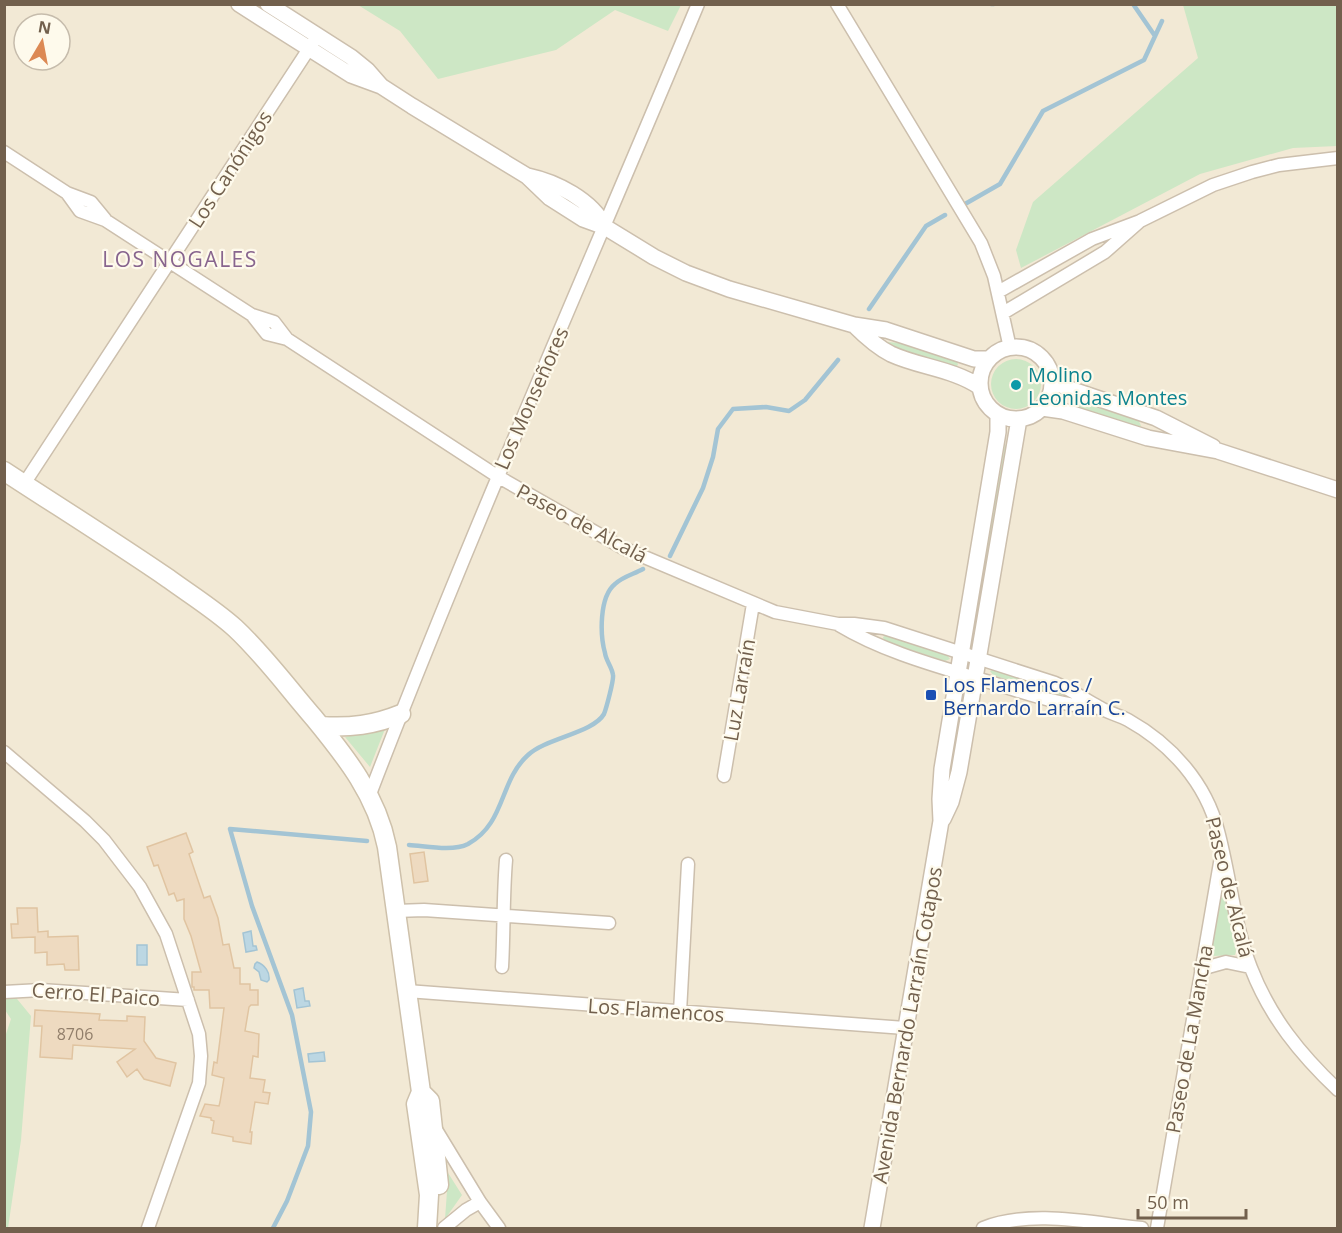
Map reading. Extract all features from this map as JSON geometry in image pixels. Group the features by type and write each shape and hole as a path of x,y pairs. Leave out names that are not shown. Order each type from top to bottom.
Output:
{"main road":[{"path":"4,471 143,561 224,618 261,655 321,726 370,794 383,826 422,1092 430,1101 434,1126 440,1198 438,1228"},
{"path":"321,726 363,726 401,714"},
{"path":"422,1092 416,1104 429,1195 427,1228"}],"street":[{"path":"239,4 351,75 381,86 527,176 559,204 588,221 605,227 654,257 707,282 854,325 886,330 974,359 989,359"},
{"path":"268,4 360,63 381,86"},
{"name":"Los Monseñores","path":"370,794 497,476 605,227 698,4"},
{"path":"837,4 981,243 998,292 1010,348"},
{"name":"Los Canónigos","path":"24,484 318,35"},
{"name":"Paseo de Alcalá","path":"4,152 67,193 80,211 105,220 252,315 267,334 287,339 497,476 623,548 775,612 838,624 884,628 1068,688 1100,708 1126,719 1152,735 1182,763 1197,783 1211,810 1223,850 1235,912 1250,967 1271,1011 1287,1037 1308,1062 1338,1090"},
{"path":"998,292 1092,239 1140,221 1194,193 1232,178 1279,165 1338,158"},
{"path":"1003,313 1105,252 1140,221"},
{"path":"854,325 891,354 967,380 980,387"},
{"path":"1010,348 1025,349 1038,355 1047,366 1052,380 1050,395 1042,408 1032,416 1019,419 998,415 986,403 980,387 981,372 989,359 1010,348"},
{"path":"1052,380 1067,388 1156,418 1218,451"},
{"path":"1042,408 1063,411 1157,440 1218,451 1338,490"},
{"name":"Avenida Bernardo Larraín Cotapos","path":"873,1228 941,822 942,769 998,432 998,415"},
{"name":"Avenida Bernardo Larraín Cotapos","path":"941,822 956,787 1019,419"},
{"path":"978,549 997,552"},
{"name":"Luz Larraín","path":"724,776 753,604"},
{"name":"Paseo de Alcalá","path":"838,624 878,645 957,672 1048,701 1100,708"},
{"path":"4,752 85,821 104,840 140,887 166,934 188,1000 201,1044 199,1083 148,1228"},
{"name":"Paseo de La Mancha","path":"1157,1228 1223,850"},
{"path":"502,967 504,915 502,899 506,860"},
{"path":"680,1012 688,864"},
{"path":"396,911 424,910 609,923"},
{"path":"1201,969 1226,962 1250,967"},
{"name":"Cerro El Paico","path":"4,992 41,990 188,1000"},
{"name":"Los Flamencos","path":"407,991 905,1028"},
{"path":"434,1126 480,1202 499,1228"},
{"path":"444,1228 480,1202"},
{"path":"983,1228 1001,1222 1030,1218 1142,1228"}],"shaded area":[{"path":"5,5 1337,5 1337,1228 5,1228"}],"green space":[{"path":"358,5 681,5 668,31 615,10 556,50 438,79 400,31"},
{"path":"1183,5 1337,5 1337,146 1293,148 1200,174 1021,268 1016,250 1033,202 1198,58"},
{"path":"885,342 903,343 956,360 958,364 956,369 905,354"},
{"path":"1011,359 1021,359 1034,366 1041,379 1041,389 1034,402 1021,409 1011,409 1002,405 995,398 991,389 991,379 995,370 1002,363"},
{"path":"1078,401 1139,421 1141,426 1137,428 1075,407 1074,403"},
{"path":"1005,444 1007,448 956,750 952,751"},
{"path":"886,635 947,655 950,659 945,661 884,641 883,637"},
{"path":"990,671 1061,691 1063,694 1059,697 993,675"},
{"path":"385,729 370,767 345,737"},
{"path":"1224,896 1227,899 1236,951 1235,955 1213,956 1211,949 1220,899"},
{"path":"4,983 31,1016 21,1140 8,1228 4,1228 4,1040 11,1019 5,1010"},
{"path":"443,1165 462,1195 445,1219 447,1191"}],"water":[{"path":"251,931 253,946 256,946 257,950 246,952 243,933"},
{"path":"137,945 147,945 147,965 137,965"},
{"path":"257,962 268,972 267,982 261,980 259,972 254,968"},
{"path":"303,988 305,1001 309,1001 310,1006 297,1008 294,990"},
{"path":"324,1052 325,1061 309,1062 308,1054"}],"building":[{"name":"Molino Leonidas Montes","path":"1018,379 1022,385 1018,391 1014,391 1010,383"},
{"path":"186,833 193,852 189,854 204,898 210,896 218,918 223,945 229,944 234,968 240,968 240,984 250,984 250,990 258,990 258,1005 249,1007 245,1031 259,1034 258,1057 253,1056 250,1078 265,1080 263,1092 270,1093 268,1104 255,1102 250,1132 252,1132 251,1144 233,1141 233,1137 212,1133 214,1121 211,1118 200,1116 205,1104 219,1106 220,1102 224,1078 212,1075 214,1062 217,1063 224,1008 210,1008 209,990 194,990 192,987 192,972 201,972 184,919 184,899 177,901 174,893 169,895 158,865 154,866 147,847"},
{"path":"424,852 428,881 414,883 410,854"},
{"path":"17,908 37,908 38,932 48,931 48,937 78,936 79,970 65,970 64,964 47,965 47,952 35,953 35,937 12,938 11,924 18,924"},
{"path":"35,1010 100,1014 99,1020 127,1021 127,1016 145,1017 144,1041 156,1058 176,1063 170,1086 144,1079 137,1069 127,1077 117,1062 135,1049 73,1045 72,1059 40,1057 42,1026 34,1026"}],"waterway":[{"path":"1133,4 1155,36"},
{"path":"965,204 1000,184 1043,111 1144,60 1162,21"},
{"path":"869,309 926,226 945,215"},
{"path":"670,556 703,488 713,457 718,429 733,409 766,407 789,411 805,400 838,360"},
{"path":"409,845 454,848 468,844 489,825 512,777 528,755 546,744 590,726 604,714 613,675 603,645 603,607 615,584 643,569"},
{"path":"273,1228 287,1201 308,1146 311,1112 292,1015 252,906 230,829 367,841"}],"place":[{"name":"Molino Leonidas Montes","path":"1016,385"},
{"name":"Los Flamencos / Bernardo Larraín C.","path":"931,695"}],"district":[{"name":"LOS NOGALES","path":"180,259"}]}
